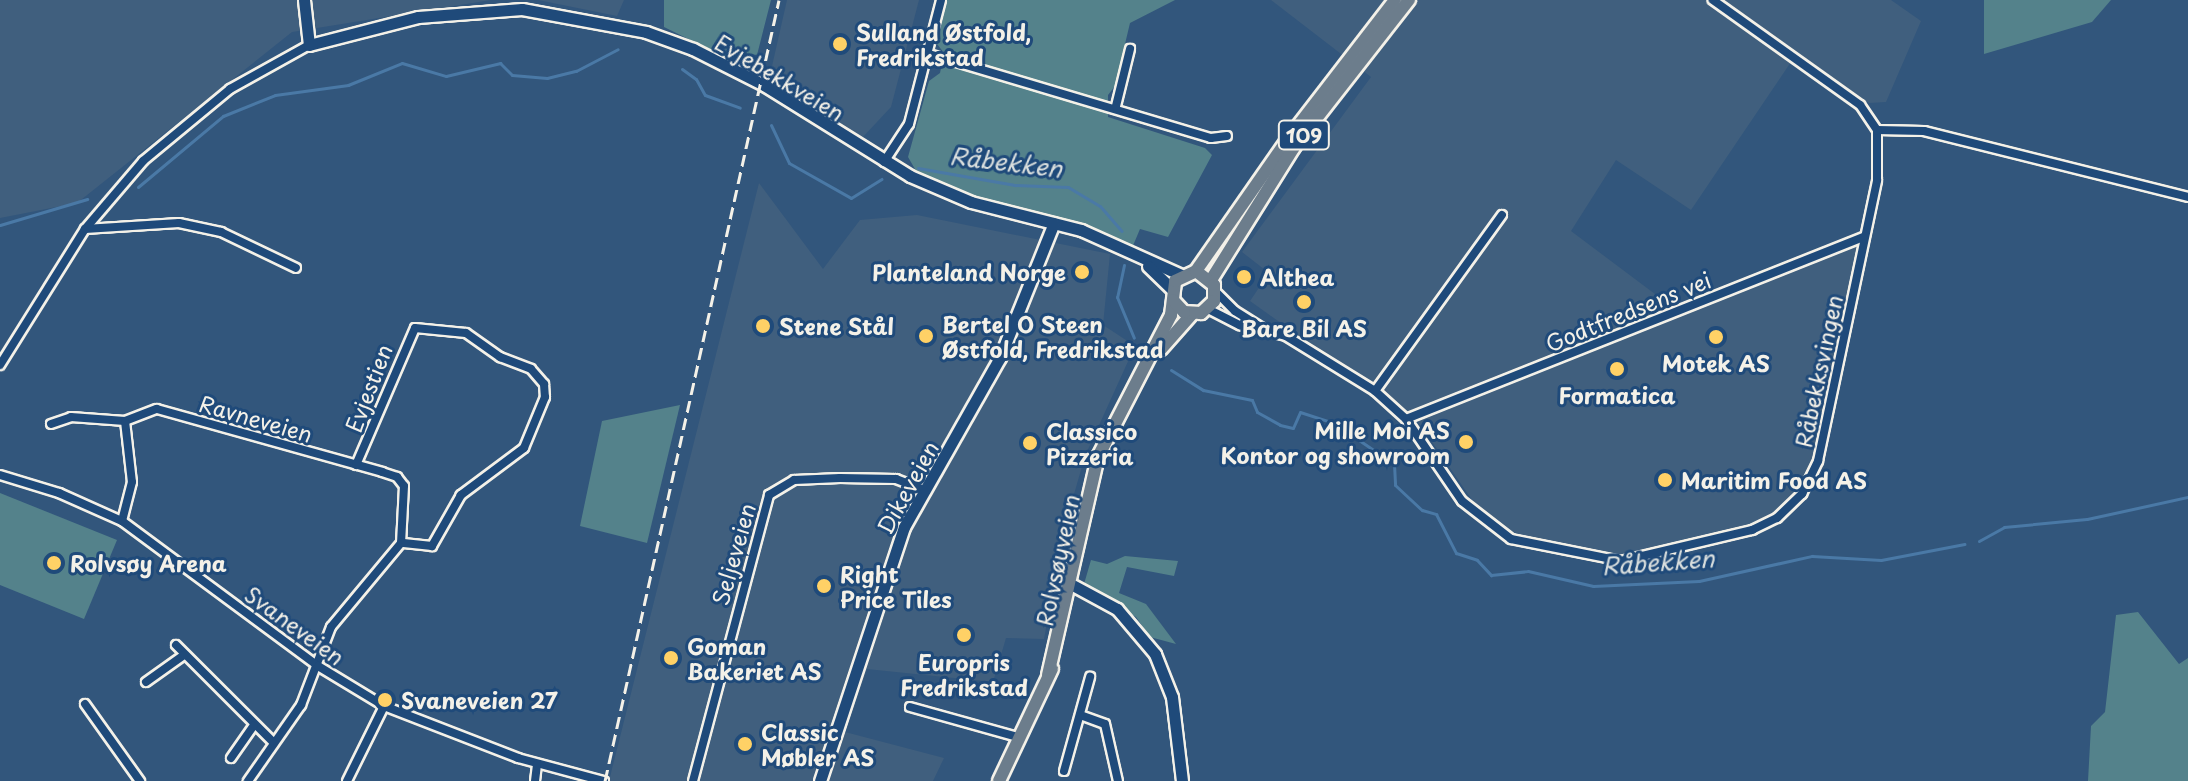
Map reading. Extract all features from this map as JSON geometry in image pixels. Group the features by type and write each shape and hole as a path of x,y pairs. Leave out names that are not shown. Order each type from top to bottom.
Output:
{"main road":[{"name":"109","path":"1196,271 1288,139 1395,0"},
{"name":"109","path":"1208,309 1213,286 1294,147 1409,0"},
{"path":"1208,309 1192,314 1173,294 1181,275 1196,271 1213,286"},
{"name":"Rolvsøyveien","path":"999,781 1022,739 1048,675 1102,453 1149,363 1173,294"},
{"name":"Rolvsøyveien","path":"1149,363 1192,314"}],"street":[{"path":"304,0 309,45"},
{"path":"884,162 909,124 941,0"},
{"path":"1713,0 1860,105 1877,130 1924,131 2188,197"},
{"name":"Evjebekkveien","path":"0,365 85,229 122,183 185,122 253,74 309,45 418,17 507,10 618,24 693,49 752,79 884,162 971,202 1054,223 1181,275"},
{"path":"1116,106 1130,49"},
{"path":"929,54 1116,106 1211,138 1227,136"},
{"name":"Råbekksvingen","path":"1213,286 1235,311 1266,330 1301,344 1375,391 1406,419 1475,516 1498,533 1536,547 1621,561 1752,530 1795,502 1818,461 1877,180 1877,130"},
{"path":"1375,391 1502,215"},
{"path":"85,229 179,223 221,232 296,268"},
{"name":"Dikeveien","path":"820,781 887,571 924,490 1000,357 1054,223"},
{"name":"Godtfredsens vei","path":"1406,419 1864,237"},
{"name":"Evjebekkveien","path":"1139,257 1173,294"},
{"name":"Råbekksvingen","path":"1208,309 1240,325 1266,330"},
{"name":"Evjestien","path":"356,465 415,328 466,333 540,377 545,397 528,444 461,495 432,546 401,543"},
{"name":"Ravneveien","path":"51,424 71,417 125,421 157,409 356,465 401,481 406,530 401,543"},
{"path":"122,521 132,482 125,421"},
{"name":"Svaneveien","path":"0,475 59,493 122,521 318,666 384,706 537,764 604,781"},
{"name":"Seljeveien","path":"693,781 769,495 794,480 840,478 896,479 924,490"},
{"path":"248,781 272,741 301,705 331,627 401,543"},
{"path":"1069,589 1096,597 1132,623 1155,654 1172,697 1182,781"},
{"path":"176,645 253,726 272,741"},
{"path":"146,682 184,655"},
{"path":"1064,771 1083,716 1090,677"},
{"path":"85,704 140,781"},
{"path":"347,781 384,706"},
{"path":"910,707 1022,739"},
{"path":"1083,716 1105,724 1118,781"},
{"path":"231,758 253,726"},
{"path":"535,781 537,764"}],"shaded area":[{"path":"0,0 491,0 292,32 77,203 0,218"},
{"path":"538,0 624,0 617,16"},
{"path":"787,0 919,0 891,107 862,138 770,75"},
{"name":"Råbekken","path":"1271,0 1891,0 1921,21 1886,102 1869,103 1797,53 1691,210 1616,160 1571,231 1683,315 1858,244 1816,457 1800,488 1773,514 1740,528 1595,560 1488,523 1417,420 1250,301 1269,273 1242,252 1371,77"},
{"path":"759,183 823,269 860,220 917,215 1110,254 1103,325 1135,346 1085,456 1064,529 1044,639 1006,638 993,682 867,669 845,732 944,758 933,781 609,781"}],"green space":[{"path":"664,0 771,0 757,55 737,52 729,59 664,27"},
{"path":"947,0 1175,0 1130,23 1115,86 1108,95 1108,117 1205,148 1212,155 1168,237 1140,229 1132,248 1027,209 968,198 919,176 908,157 929,81 940,73 944,53 937,44"},
{"path":"1984,0 2111,0 2092,22 1984,54"},
{"path":"680,405 647,543 580,526 602,421"},
{"name":"Rolvsøy Arena","path":"0,493 117,540 84,619 0,585"},
{"path":"1125,556 1178,561 1174,576 1127,567 1119,593 1146,604 1176,644 1150,637 1136,617 1084,584 1091,560 1107,564"},
{"path":"2138,612 2179,664 2188,658 2188,781 2088,781 2091,726 2105,712 2116,615"}],"waterway":[{"path":"138,187 223,116 275,95 348,85 402,63 446,76 500,63 512,75 547,78 576,71 618,49"},
{"path":"682,69 696,79 705,95 740,108"},
{"name":"Råbekken","path":"771,125 789,163 851,198 881,179"},
{"name":"Råbekken","path":"918,168 1014,185 1068,187 1100,206 1122,231"},
{"path":"0,225 87,199"},
{"name":"Råbekken","path":"1124,265 1117,297 1134,338"},
{"name":"Råbekken","path":"1171,370 1203,390 1252,400 1257,412 1280,425 1293,428 1300,412 1334,423 1394,464 1395,485 1422,510 1436,514 1456,553 1477,560 1491,575 1528,571 1593,586 1699,581 1812,556 1881,560 1964,544"},
{"name":"Råbekken","path":"1979,541 2004,527 2087,519 2188,497"}],"railway":[{"path":"605,781 779,0"}],"place":[{"name":"Sulland Østfold, Fredrikstad","path":"840,44"},
{"name":"Planteland Norge","path":"1082,272"},
{"name":"Althea","path":"1244,277"},
{"name":"Bare Bil AS","path":"1304,302"},
{"name":"Stene Stål","path":"763,326"},
{"name":"Bertel O Steen Østfold, Fredrikstad","path":"926,336"},
{"name":"Motek AS","path":"1716,337"},
{"name":"Formatica","path":"1617,369"},
{"name":"Mille Moi AS Kontor og showroom","path":"1466,442"},
{"name":"Classico Pizzeria","path":"1030,443"},
{"name":"Maritim Food AS","path":"1665,480"},
{"name":"Rolvsøy Arena","path":"54,563"},
{"name":"Right Price Tiles","path":"824,586"},
{"name":"Europris Fredrikstad","path":"964,635"},
{"name":"Goman Bakeriet AS","path":"671,658"},
{"name":"Svaneveien 27","path":"385,700"},
{"name":"Classic Møbler AS","path":"745,744"}]}
